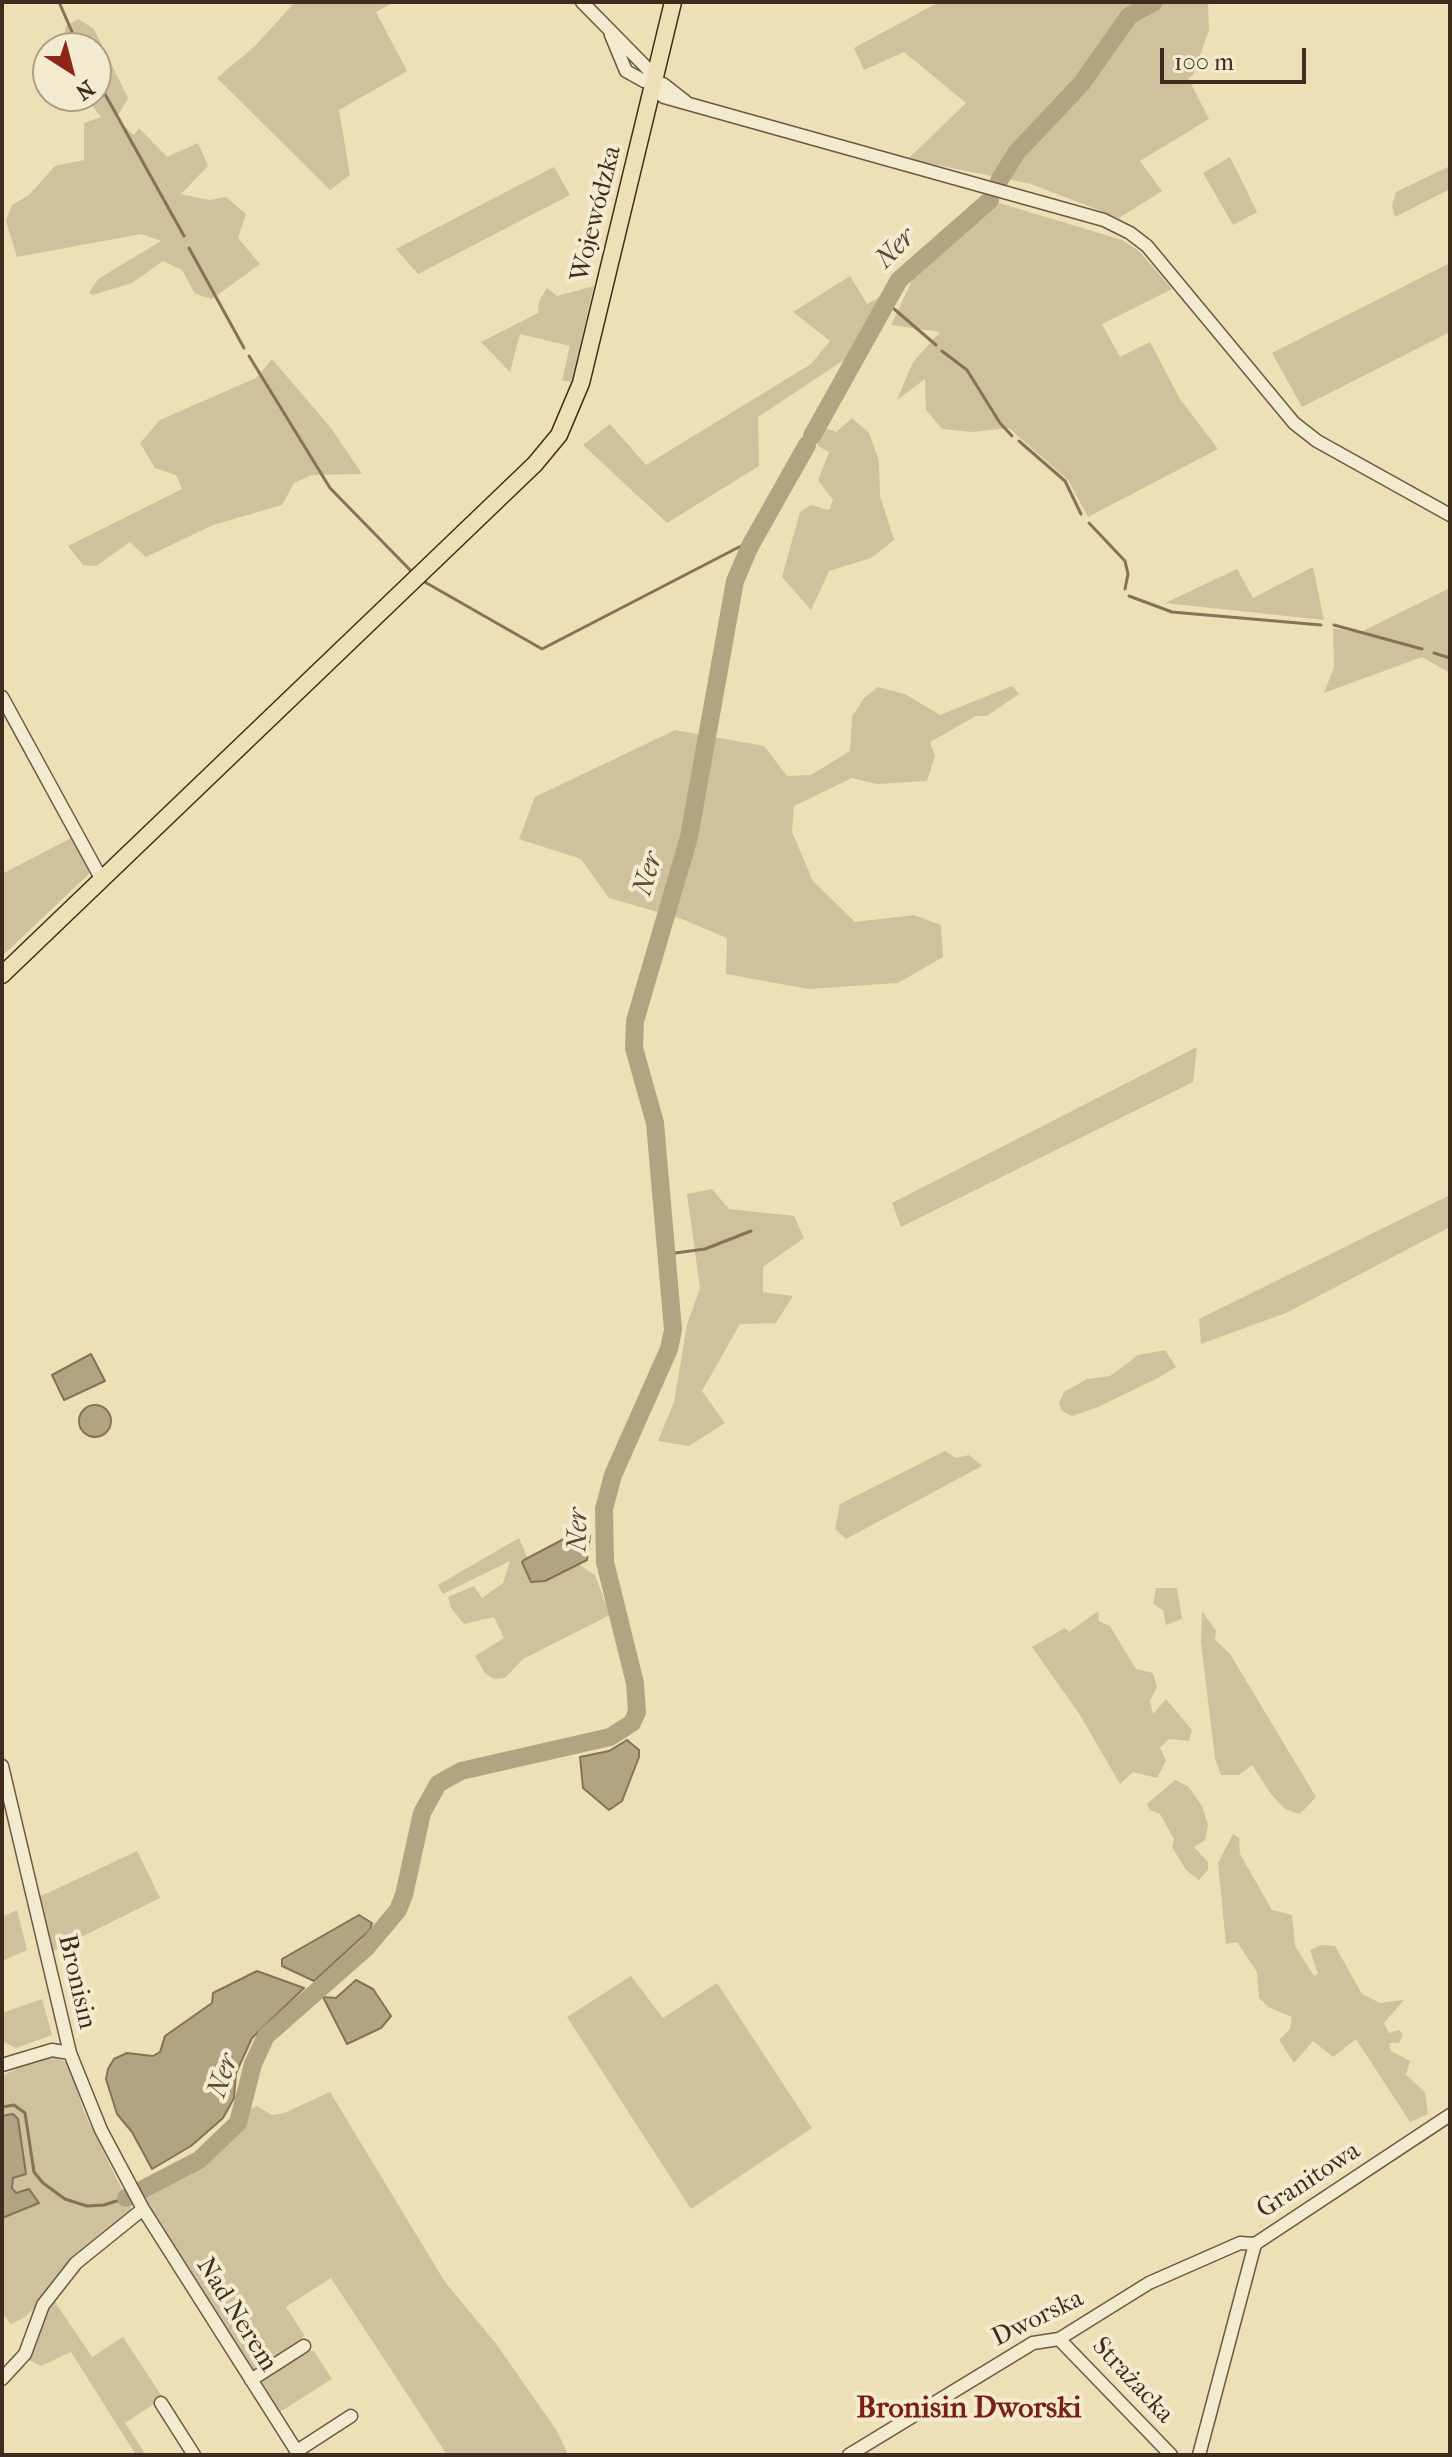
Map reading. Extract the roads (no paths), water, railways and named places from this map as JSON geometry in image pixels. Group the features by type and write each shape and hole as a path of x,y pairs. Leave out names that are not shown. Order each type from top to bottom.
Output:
{"main road":[{"name":"Wojewódzka","path":"2,975 535,464 559,435 581,383 673,2"}],"street":[{"path":"582,2 609,32 626,71 654,83 659,95 1117,226 1147,246 1285,415 1317,441 1450,515"},
{"path":"2,697 102,880"},
{"name":"Bronisin","path":"2,1766 70,2053 101,2130 137,2199"},
{"path":"2,2065 52,2050 70,2053"},
{"name":"Granitowa","path":"1199,2455 1255,2244 1450,2115"},
{"path":"2,2379 25,2354 43,2305 76,2263 137,2199"},
{"name":"Nad Nerem","path":"137,2199 298,2453"},
{"name":"Dworska","path":"849,2455 1033,2343 1059,2339 1149,2283 1240,2243 1255,2244"},
{"name":"Strażacka","path":"1059,2339 1171,2455"},
{"path":"251,2380 304,2346"},
{"path":"161,2403 194,2455"},
{"path":"298,2453 351,2416"}],"water":[{"path":"91,1354 105,1381 64,1400 52,1375"},
{"path":"95,1405 107,1409 111,1421 107,1433 95,1437 83,1433 79,1421 83,1409"},
{"path":"583,1529 590,1536 587,1560 545,1581 531,1582 522,1562"},
{"path":"627,1740 639,1750 639,1757 622,1801 609,1810 583,1788 580,1757 609,1751"},
{"path":"359,1915 372,1923 370,1930 314,1981 282,1966 282,1959"},
{"path":"257,1971 304,1988 252,2038 236,2073 234,2098 223,2118 191,2146 152,2169 132,2132 117,2114 106,2079 108,2069 114,2059 127,2053 153,2056 160,2052 165,2036 212,2003 213,1993"},
{"path":"356,1980 373,1989 391,2016 381,2028 347,2044 323,1997 336,1998"},
{"path":"13,2114 18,2119 26,2174 13,2178 12,2188 16,2193 29,2189 39,2203 2,2218 2,2116"}],"waterway":[{"path":"59,2 72,32"},
{"name":"Ner","path":"999,181 1016,153 1082,83 1129,16 1154,2"},
{"path":"112,107 184,236"},
{"name":"Ner","path":"812,436 899,280 990,200"},
{"path":"189,248 244,348"},
{"path":"886,302 936,345"},
{"path":"942,351 967,370 1000,423 1012,436"},
{"path":"249,356 330,488 411,571"},
{"path":"1019,441 1065,481 1081,514"},
{"name":"Ner","path":"126,2198 199,2160 238,2123 253,2064 266,2036 366,1948 398,1910 422,1813 438,1784 461,1771 610,1737 632,1723 637,1712 635,1683 605,1562 604,1509 613,1475 669,1349 673,1330 655,1123 634,1048 635,1021 689,837 735,581 750,546 807,445"},
{"path":"1089,523 1125,561 1128,574 1125,589"},
{"path":"423,581 542,649 741,546 750,546"},
{"path":"1129,596 1172,612 1321,625"},
{"path":"1334,625 1422,649"},
{"path":"1434,653 1450,658"},
{"path":"668,1254 705,1249 751,1231"},
{"name":"Ner","path":"2,2107 14,2105 25,2113 34,2172 43,2183 65,2199 87,2206 104,2205 126,2198"}],"district":[{"name":"Bronisin Dworski","path":"969,2410"}]}
